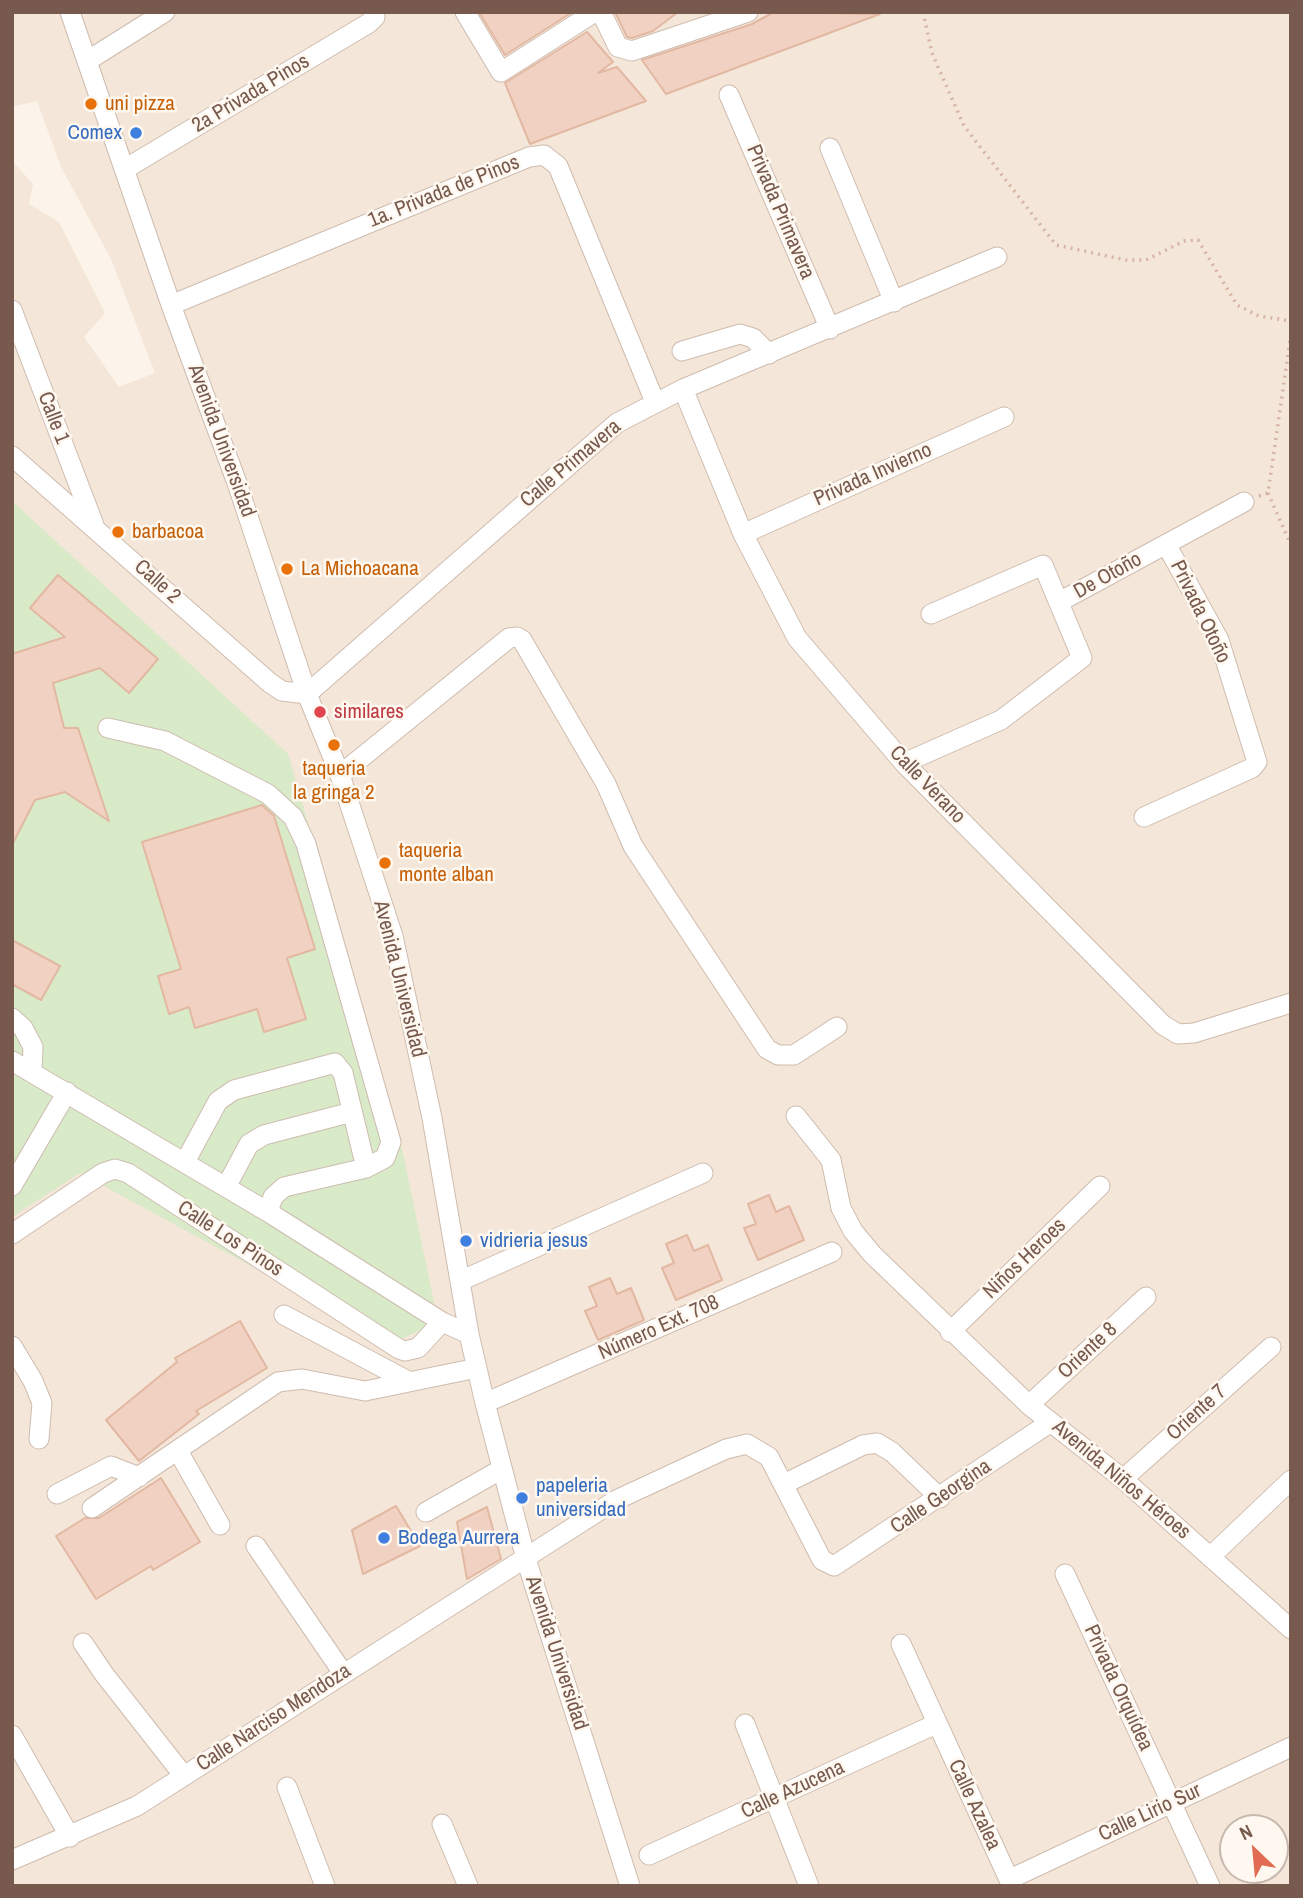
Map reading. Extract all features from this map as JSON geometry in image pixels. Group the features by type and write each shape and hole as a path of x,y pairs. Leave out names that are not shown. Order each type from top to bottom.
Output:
{"street":[{"name":"Avenida Universidad","path":"70,12 171,305 237,483 307,694 340,775 393,936 432,1118 469,1334 485,1404 526,1559 630,1886"},
{"path":"87,61 164,12"},
{"path":"466,12 501,72 595,12"},
{"path":"601,12 618,47 632,51 748,12"},
{"name":"2a Privada Pinos","path":"125,169 374,14"},
{"name":"Privada Primavera","path":"730,95 830,329"},
{"path":"830,148 894,302"},
{"name":"1a. Privada de Pinos","path":"171,305 529,157 544,155 558,166 655,402"},
{"name":"Calle Primavera","path":"307,694 617,423 683,388 830,329 997,257"},
{"name":"Calle 1","path":"12,310 94,526"},
{"path":"682,351 740,334 753,338 769,354"},
{"name":"Calle Verano","path":"683,388 743,534 797,638 904,763 1163,1025 1178,1034 1194,1033 1291,1003"},
{"name":"Privada Invierno","path":"743,534 1004,417"},
{"name":"Calle 2","path":"13,458 94,526 270,683 282,691 307,694"},
{"name":"De Otoño","path":"904,763 1001,720 1082,658 1060,601 1244,502"},
{"name":"Privada Otoño","path":"1144,817 1252,768 1257,762 1219,640 1166,544"},
{"path":"931,614 1043,565 1060,601"},
{"path":"340,775 509,638 517,636 523,640 606,784 634,846 767,1049 778,1055 794,1055 837,1027"},
{"path":"108,728 165,741 268,794 293,817 306,844 391,1142 385,1158 366,1168 284,1187 273,1197 268,1212"},
{"path":"12,1017 23,1028 33,1047 18,1066 68,1092 226,1186 442,1322 469,1334"},
{"path":"185,1162 218,1101 234,1090 335,1063 343,1073 366,1168"},
{"path":"12,1186 68,1092"},
{"path":"226,1186 249,1144 264,1135 352,1112"},
{"name":"Avenida Niños Héroes","path":"796,1116 831,1160 841,1208 853,1231 950,1332 1029,1405 1123,1479 1289,1625"},
{"name":"Calle Los Pinos","path":"12,1234 103,1173 115,1168 128,1173 399,1349 405,1351 418,1348 442,1322"},
{"path":"460,1281 703,1173"},
{"name":"Niños Heroes","path":"950,1332 1100,1186"},
{"name":"Número Ext. 708","path":"485,1404 832,1252"},
{"name":"Oriente 8","path":"1029,1405 1146,1297"},
{"path":"285,1315 406,1380"},
{"path":"12,1346 33,1381 42,1403 39,1439"},
{"name":"Oriente 7","path":"1123,1479 1271,1347"},
{"path":"92,1508 278,1382 302,1379 365,1391 406,1380 477,1368"},
{"name":"Calle Georgina","path":"828,1566 844,1563 1051,1422"},
{"path":"784,1484 863,1445 877,1443 892,1452 940,1498"},
{"name":"Calle Narciso Mendoza","path":"12,1860 137,1806 616,1500 739,1444 761,1450 769,1457 816,1551 828,1566"},
{"path":"178,1451 220,1525"},
{"path":"57,1494 111,1466 139,1477"},
{"path":"426,1512 502,1469"},
{"path":"1210,1557 1291,1480"},
{"path":"256,1546 343,1673"},
{"name":"Privada Orquídea","path":"1065,1574 1210,1886"},
{"path":"83,1643 184,1776"},
{"name":"Calle Azalea","path":"901,1644 1011,1883"},
{"path":"745,1724 809,1886"},
{"name":"Calle Azucena","path":"649,1855 936,1724"},
{"path":"12,1735 70,1837"},
{"name":"Calle Lirio Sur","path":"1011,1883 1172,1802 1291,1747"},
{"path":"287,1787 325,1886"},
{"path":"442,1824 468,1886"}],"path":[{"path":"923,12 932,53 964,126 1056,245 1126,260 1146,260 1184,241 1198,240 1237,305 1259,316 1291,321"},
{"path":"1291,334 1268,493 1291,545"},
{"path":"1244,502 1268,493"}],"shaded area":[{"path":"12,12 1291,12 1291,1886 12,1886 14,163 33,184 29,204 59,222 105,313 84,337 119,387 155,373 111,259 61,167 37,101 12,107"}],"green space":[{"path":"12,501 288,754 403,1153 438,1322 393,1343 80,1173 12,1217"}],"building":[{"path":"479,12 571,12 571,13 505,55"},
{"path":"615,12 678,12 653,31 632,38 627,37"},
{"path":"774,12 880,14 666,94 642,60 752,24"},
{"path":"587,32 613,62 598,73 617,67 646,101 530,144 505,83"},
{"path":"58,575 158,659 129,693 100,668 53,683 64,728 78,728 109,821 65,792 35,800 12,845 12,654 65,637 30,608"},
{"path":"262,805 274,816 315,949 287,958 306,1019 264,1032 257,1009 195,1028 189,1007 169,1014 158,976 181,969 142,842"},
{"path":"12,940 60,966 41,1000 12,984"},
{"path":"769,1195 776,1212 789,1206 804,1240 758,1260 744,1228 756,1224 748,1204"},
{"path":"687,1235 694,1251 708,1245 722,1280 676,1300 662,1268 674,1263 666,1244"},
{"path":"610,1278 617,1294 631,1288 644,1320 598,1340 585,1311 597,1306 589,1287"},
{"path":"240,1321 267,1368 196,1411 199,1414 139,1461 106,1420 177,1362 175,1358"},
{"path":"161,1478 200,1542 153,1570 151,1566 96,1599 56,1536 85,1518 99,1518"},
{"name":"Bodega Aurrera","path":"396,1506 420,1546 363,1574 352,1530"},
{"path":"487,1507 501,1559 467,1579 457,1522"}],"place":[{"name":"uni pizza","path":"91,104"},
{"name":"Comex","path":"136,133"},
{"name":"barbacoa","path":"118,532"},
{"name":"La Michoacana","path":"287,569"},
{"name":"similares","path":"320,712"},
{"name":"taqueria la gringa 2","path":"334,745"},
{"name":"taqueria monte alban","path":"385,863"},
{"name":"vidrieria jesus","path":"466,1241"},
{"name":"papeleria universidad","path":"522,1498"},
{"name":"Bodega Aurrera","path":"384,1538"}]}
